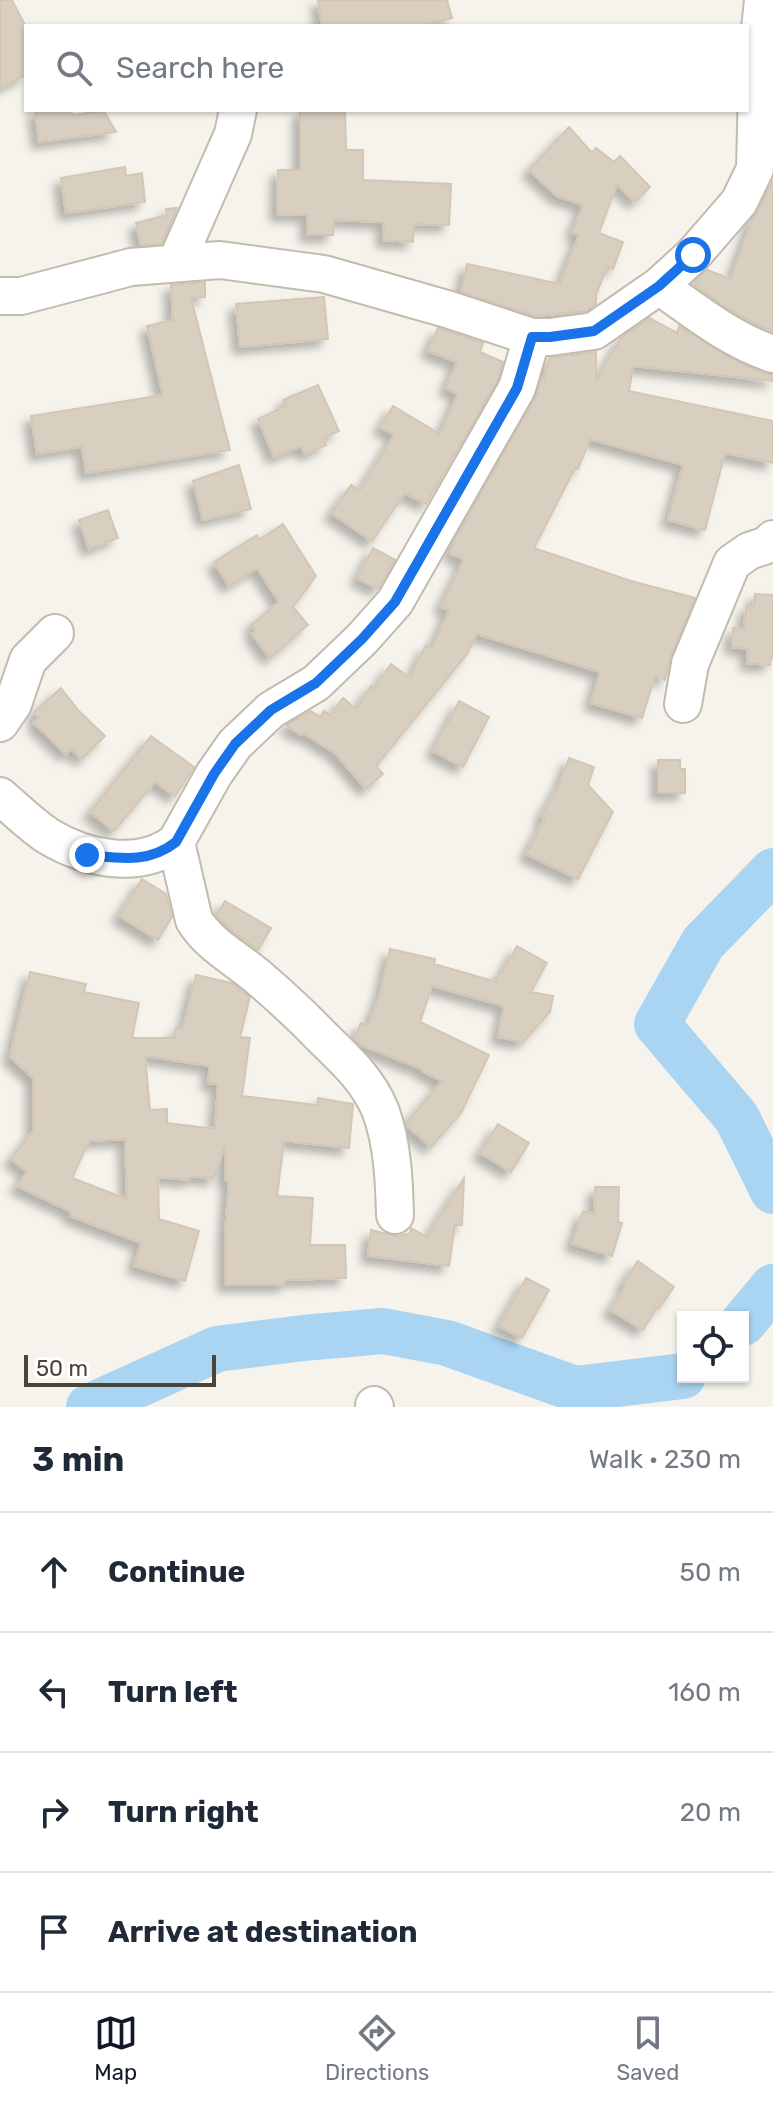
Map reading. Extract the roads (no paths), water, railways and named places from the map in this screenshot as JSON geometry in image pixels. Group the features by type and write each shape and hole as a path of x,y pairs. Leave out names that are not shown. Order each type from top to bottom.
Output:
{"street":[{"path":"0,296 21,296 131,267 220,260 324,274 532,337 594,331 659,286 693,255 764,175 758,49 763,0"},
{"path":"176,263 233,134 238,112"},
{"path":"659,286 734,338 773,354"},
{"path":"0,796 47,835 87,855 133,859 166,850 176,842 214,774 235,744 271,710 316,683 395,602 517,388 532,337"},
{"path":"683,704 690,664 732,563 773,539"},
{"path":"0,723 13,704 28,660 55,633"},
{"path":"176,842 194,920 199,929 277,993 357,1071 369,1089 380,1109 387,1132 395,1215"}],"waterway":[{"path":"773,871 703,943 657,1024 737,1118 773,1191"},
{"path":"749,1316 773,1287"},
{"path":"89,1407 217,1349 383,1331 447,1343 575,1389 677,1377"}]}
